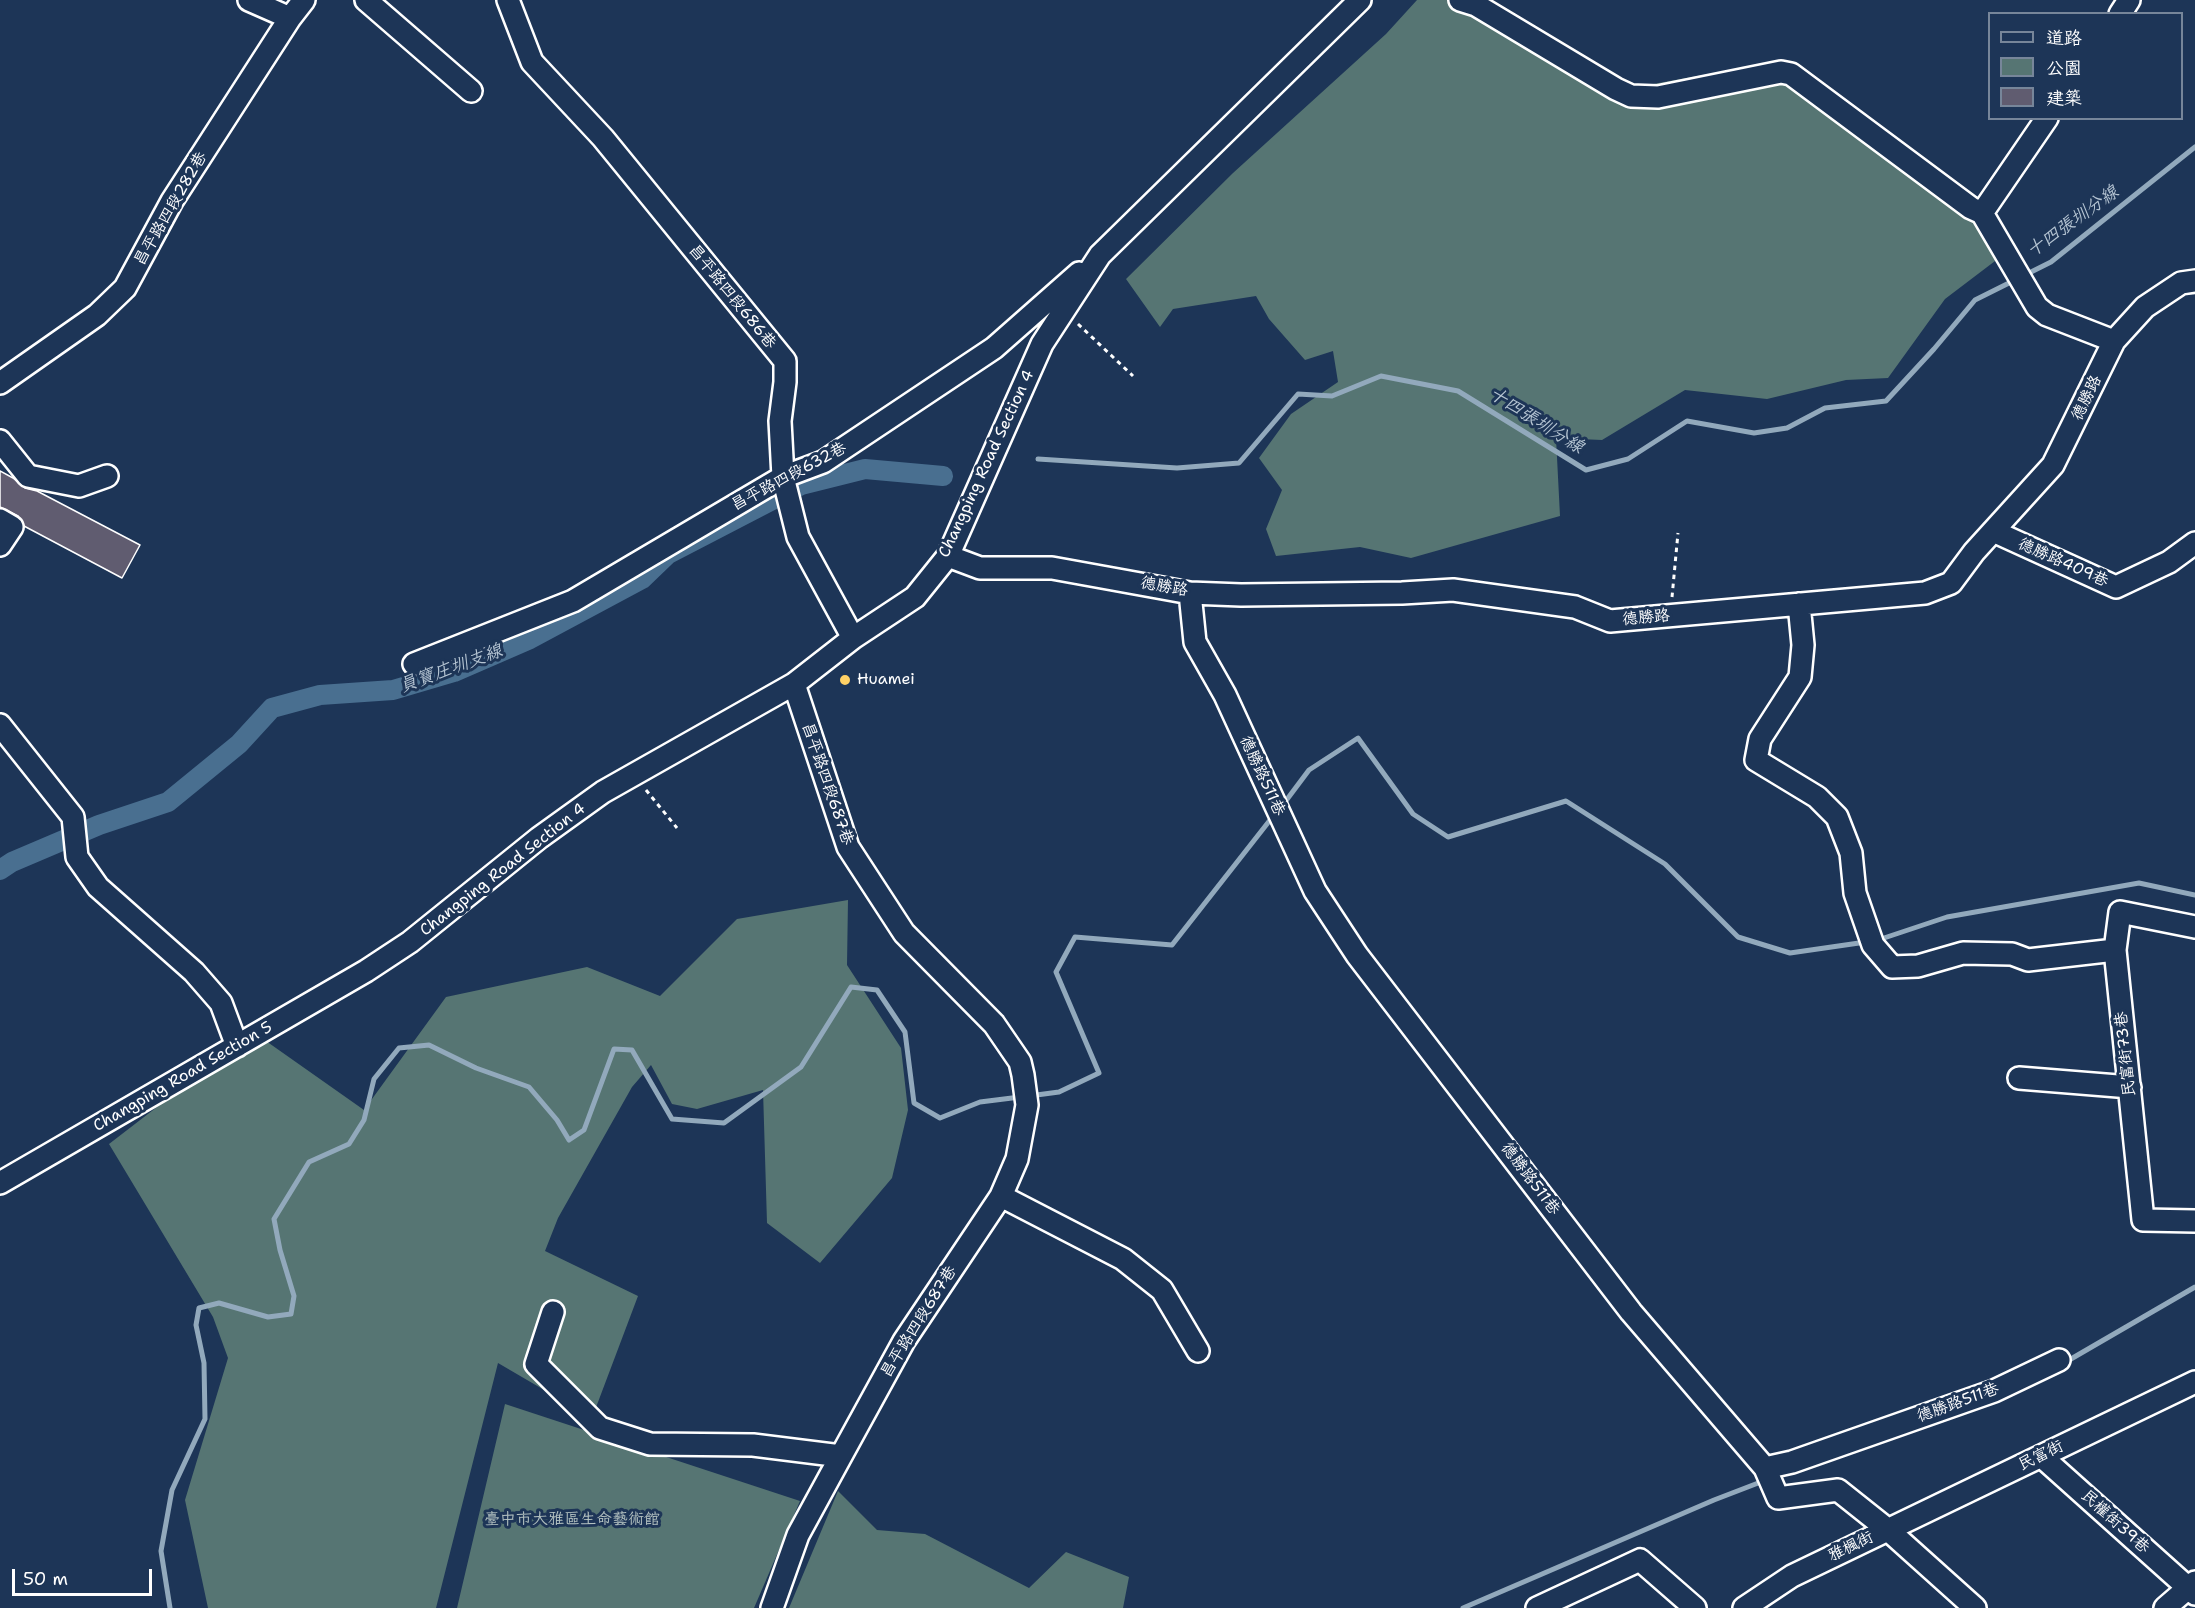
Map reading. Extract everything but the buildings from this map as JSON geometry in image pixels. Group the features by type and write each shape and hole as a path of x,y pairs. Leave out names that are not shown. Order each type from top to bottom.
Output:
{"street":[{"path":"249,0 290,18"},
{"name":"昌平路四段282巷","path":"0,383 97,315 125,288 172,201 290,18 304,0"},
{"path":"366,0 471,91"},
{"name":"昌平路四段686巷","path":"508,0 532,62 603,138 785,361 780,421 783,477 798,537 853,638"},
{"name":"Changping Road Section 4","path":"366,971 410,942 539,838 603,792 794,684 853,638 915,597 948,556 1041,344 1100,255 1360,0"},
{"path":"1460,0 1476,5 1631,96 1658,97 1781,72 1791,74 1971,208 1982,213 2037,307 2047,315 2114,341"},
{"path":"1982,213 2046,120"},
{"name":"昌平路四段632巷","path":"414,664 573,601 783,477 823,462 994,348 1100,255"},
{"name":"德勝路","path":"948,556 980,568 1052,567 1190,592 1241,595 1453,590 1575,607 1610,621 1925,593 1951,583 1974,552 2053,465 2114,341 2145,307 2181,283 2195,282"},
{"path":"0,441 28,476 79,486 107,476"},
{"path":"0,520 12,527 0,545"},
{"name":"德勝路409巷","path":"1993,531 2116,587 2169,562 2195,543"},
{"name":"德勝路511巷","path":"1190,592 1195,642 1225,695 1315,891 1357,955 1631,1312 1766,1468 1792,1462 1994,1391 2059,1360"},
{"path":"1799,604 1803,645 1800,677 1760,739 1756,760 1817,797 1837,817 1851,854 1855,893 1871,938 1892,967 1918,966 1963,953 2012,954 2028,960 2115,950"},
{"name":"昌平路四段687巷","path":"772,1608 798,1535 904,1341 1001,1196 1017,1159 1027,1105 1020,1062 994,1024 904,933 848,847 794,684"},
{"path":"0,725 74,817 77,857 98,887 194,972 221,1003 237,1046"},
{"name":"民富街73巷","path":"2195,927 2121,912 2115,950 2143,1220 2195,1221"},
{"name":"Changping Road Section 5","path":"0,1184 366,971"},
{"path":"2019,1078 2130,1087"},
{"path":"1001,1196 1123,1258 1162,1290 1198,1351"},
{"path":"553,1312 536,1364 600,1428 650,1444 753,1445 841,1456"},
{"name":"民富街","path":"1887,1529 2195,1382"},
{"name":"民權街39巷","path":"2041,1456 2193,1588"},
{"path":"1766,1468 1778,1498 1838,1490 1887,1529"},
{"name":"雅楓街","path":"1744,1608 1792,1576 1887,1529 1975,1608"},
{"path":"1537,1608 1640,1560 1695,1608"},
{"path":"2165,1608 2193,1588"}],"path":[{"path":"1064,310 1133,376"},
{"path":"1671,615 1677,533"},
{"path":"634,775 677,828"}],"green space":[{"path":"1417,0 1480,0 1631,88 1775,62 1976,216 1999,258 1945,299 1888,378 1846,380 1767,399 1685,390 1602,440 1556,438 1560,516 1411,558 1360,547 1276,556 1266,529 1282,490 1259,458 1291,414 1338,382 1333,351 1305,360 1269,319 1256,296 1173,309 1160,327 1126,279 1233,173 1386,34"},
{"path":"848,900 847,965 901,1048 908,1110 892,1178 820,1263 767,1223 763,1090 697,1109 672,1104 651,1065 632,1087 558,1218 545,1251 638,1296 592,1418 498,1363 436,1608 208,1608 185,1500 228,1358 213,1317 109,1144 231,1050 266,1041 364,1110 446,997 587,967 660,996 737,919"},
{"name":"臺中市大雅區生命藝術館","path":"505,1404 800,1501 754,1608 457,1608"},
{"path":"838,1491 877,1530 925,1534 1029,1588 1066,1552 1129,1577 1123,1608 789,1608"}],"waterway":[{"name":"十四張圳分線","path":"2025,275 2051,262 2195,147"},
{"name":"十四張圳分線","path":"1038,459 1177,468 1239,463 1298,394 1332,396 1381,376 1458,391 1586,470 1628,459 1687,421 1754,433 1787,428 1825,408 1886,401 1975,300 2017,279"},
{"name":"員寶庄圳支線","path":"0,870 12,862 99,825 168,802 239,744 272,708 320,695 393,690 454,672 530,639 642,579 668,554 801,485 865,469 943,476"},
{"path":"1282,806 1309,770 1358,738 1413,814 1448,837 1566,801 1665,864 1738,937 1790,953 1866,942"},
{"path":"1029,1096 1059,1092 1099,1073 1056,972 1075,937 1172,945 1274,815"},
{"path":"1878,940 1947,917 2139,883 2195,895"},
{"path":"170,1608 161,1551 172,1490 205,1419 204,1363 196,1325 199,1308 219,1303 268,1317 291,1314 294,1296 280,1250 274,1219 309,1162 349,1144 364,1120 374,1079 399,1048 429,1045 476,1068 529,1087 557,1120 569,1140 584,1130 614,1049 632,1050 672,1119 724,1123 801,1067 851,987 877,990 905,1032 914,1103 940,1118 980,1102 1020,1097"},
{"path":"2064,1363 2195,1287"},
{"path":"1463,1608 1714,1500 1766,1480"}],"place":[{"name":"Huamei","path":"845,680"}]}
